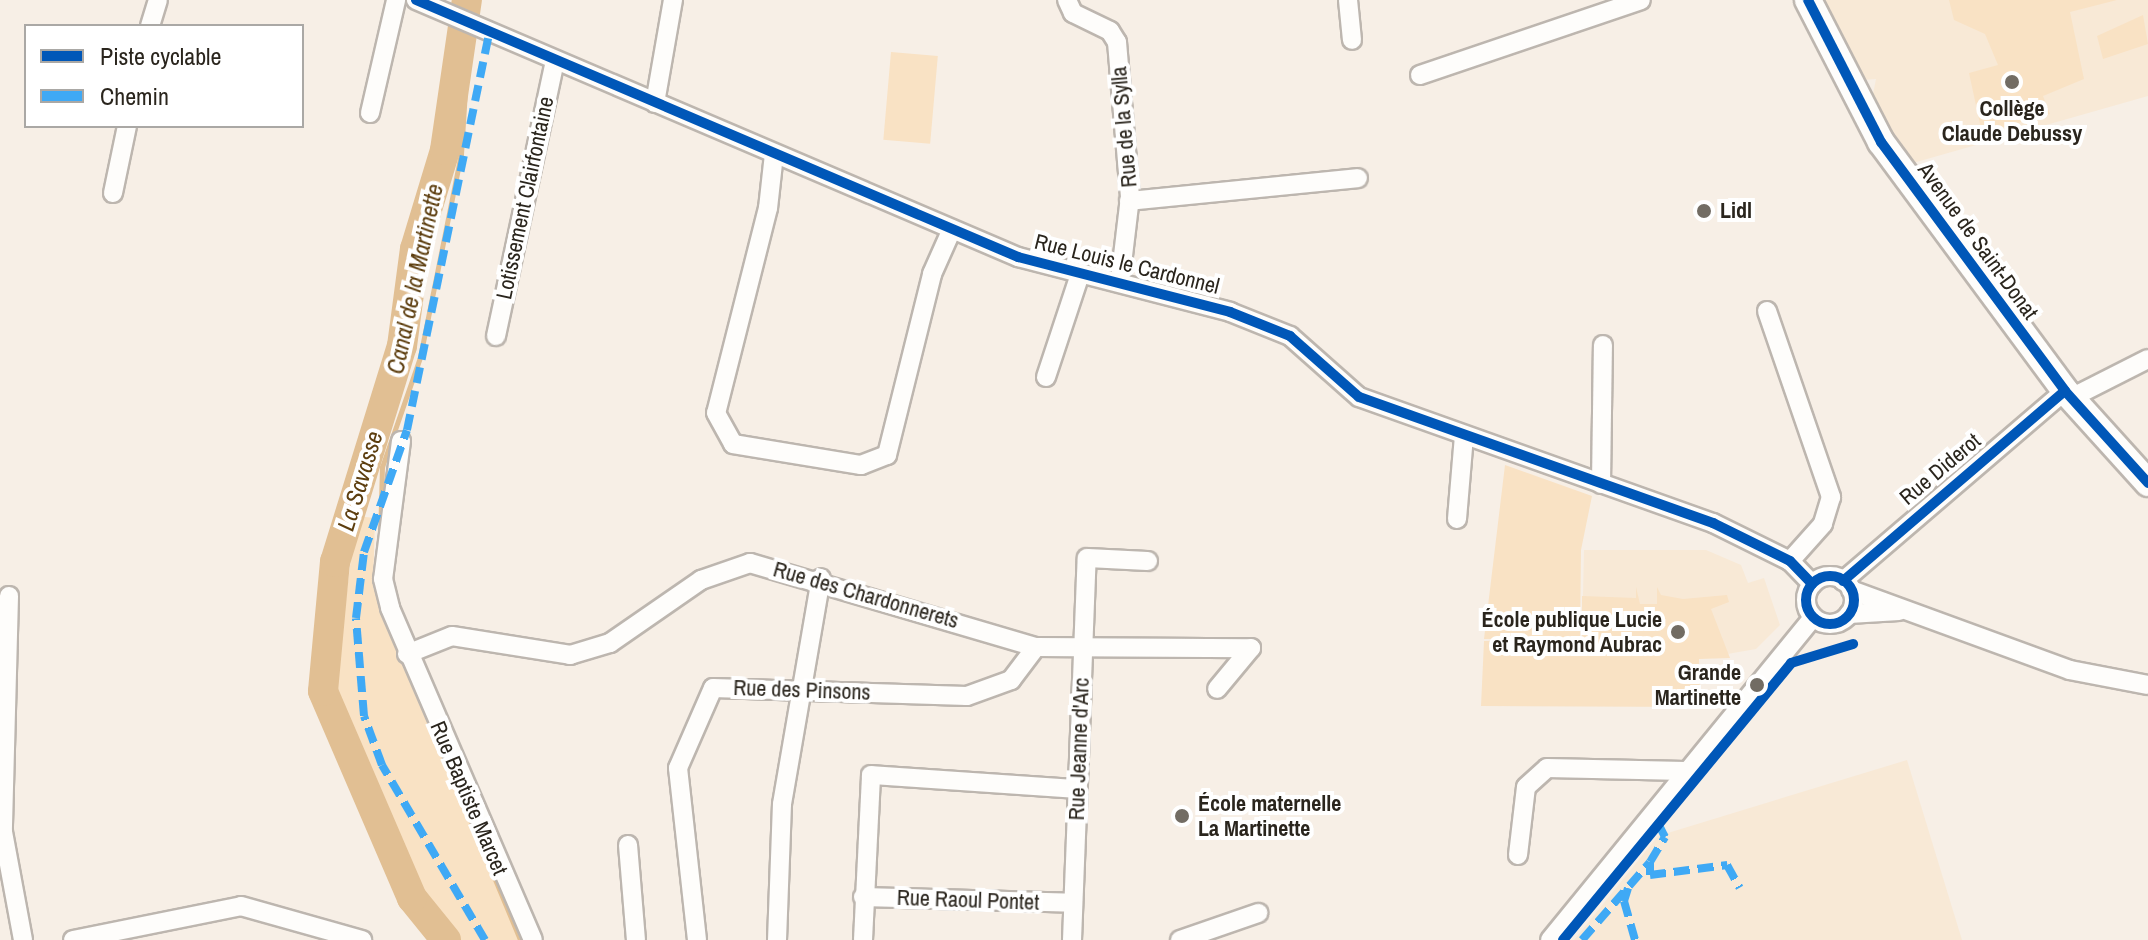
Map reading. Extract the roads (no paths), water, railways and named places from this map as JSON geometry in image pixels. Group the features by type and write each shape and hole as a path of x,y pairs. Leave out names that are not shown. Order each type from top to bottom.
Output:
{"main road":[{"name":"Avenue de Saint-Donat","path":"1808,0 1881,142 2068,394 2148,483"}],"street":[{"path":"151,24 158,0"},
{"path":"370,113 396,0"},
{"name":"Rue Louis le Cardonnel","path":"416,0 952,229 1080,274 1120,281 1290,336 1359,397 1713,523 1790,561 1812,584"},
{"path":"655,103 673,0"},
{"name":"Rue de la Sylla","path":"1067,0 1073,13 1110,31 1117,42 1129,201 1120,281"},
{"path":"1348,0 1352,40"},
{"path":"1420,75 1641,0"},
{"name":"Lotissement Clairfontaine","path":"496,336 555,61"},
{"path":"113,193 127,128"},
{"path":"774,154 768,208 716,413 733,444 861,465 887,455 932,274 952,229"},
{"path":"1129,201 1358,178"},
{"path":"1046,377 1080,274"},
{"path":"1767,311 1831,497 1823,524 1790,561"},
{"path":"1601,484 1603,345"},
{"name":"Rue Diderot","path":"1847,585 2068,394 2148,359"},
{"path":"1457,519 1464,435"},
{"name":"Rue Baptiste Marcet","path":"401,441 383,579 407,654 533,940"},
{"name":"Rue Jeanne d'Arc","path":"1072,940 1087,558 1148,561"},
{"name":"Rue des Chardonnerets","path":"407,654 452,636 570,655 610,643 701,580 750,563 821,578 1036,647 1251,648 1217,689"},
{"path":"1910,612 1849,614 1827,625 1813,618 1805,601 1812,584 1830,576 1910,612 2070,670 2148,685"},
{"path":"777,940 782,804 805,689 821,578"},
{"path":"1847,585 1849,614"},
{"path":"9,596 3,832 23,940"},
{"path":"1550,940 1813,618"},
{"name":"Rue des Pinsons","path":"697,940 678,768 713,688 967,696 1011,680 1036,647"},
{"path":"1518,855 1526,787 1547,768 1685,771"},
{"path":"863,940 871,775 1077,789"},
{"path":"628,845 636,940"},
{"name":"Rue Raoul Pontet","path":"863,897 1073,903"},
{"path":"73,940 241,906 362,940"},
{"path":"1180,940 1258,913"}],"waterway":[{"name":"La Savasse","path":"446,940 412,898 323,691 335,562 402,346 415,249 445,150 467,0"},
{"name":"Canal de la Martinette","path":"380,538 382,467 420,357 461,154 469,28"},
{"name":"Canal de la Martinette","path":"402,656 520,940"}],"place":[{"name":"Collège Claude Debussy","path":"2012,82"},
{"name":"Lidl","path":"1704,211"},
{"name":"École publique Lucie et Raymond Aubrac","path":"1678,632"},
{"name":"Grande Martinette","path":"1757,685"},
{"name":"École maternelle La Martinette","path":"1182,816"}]}
